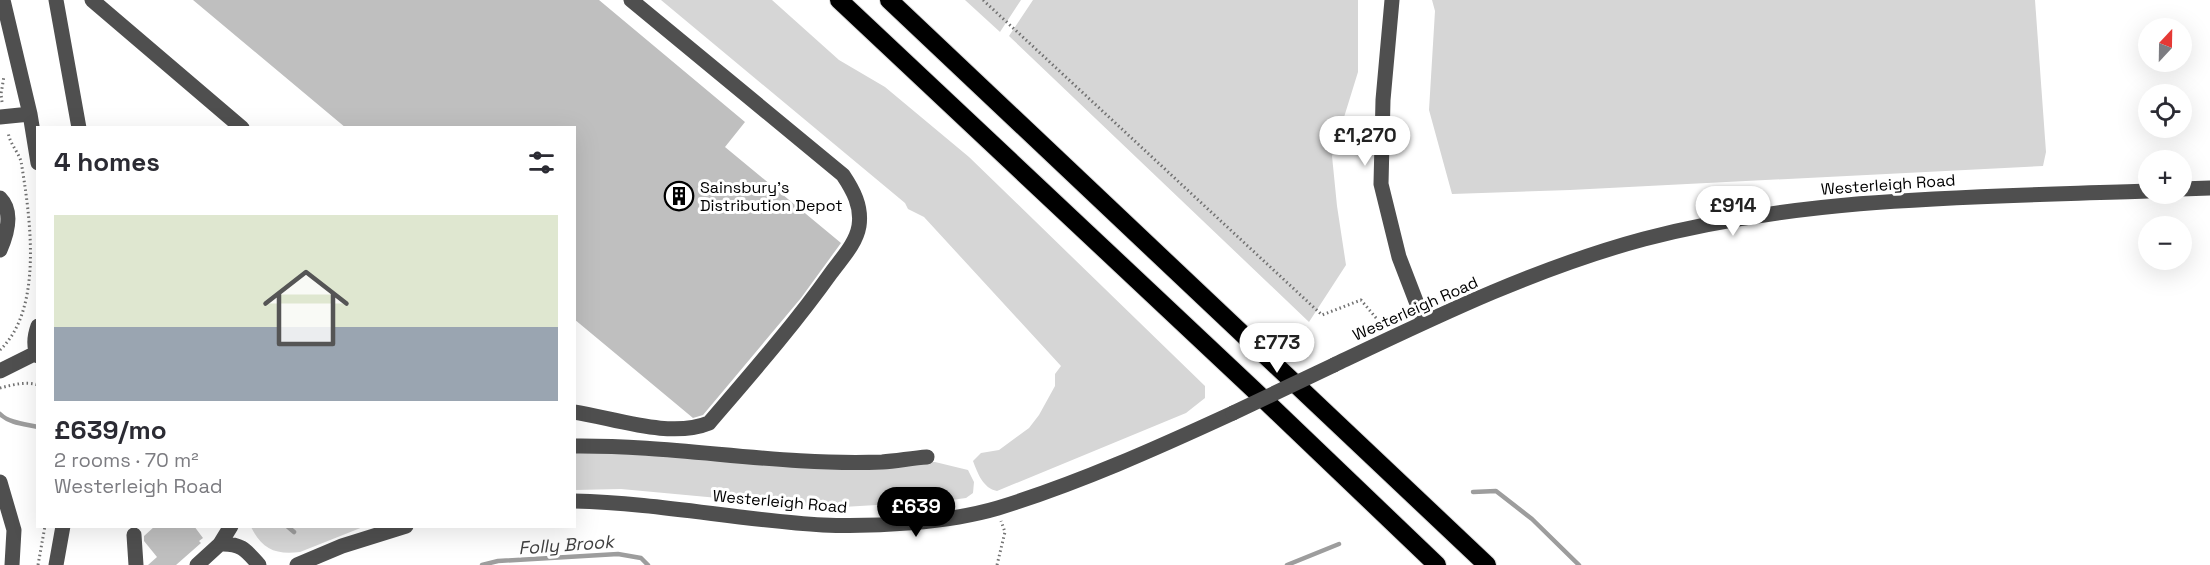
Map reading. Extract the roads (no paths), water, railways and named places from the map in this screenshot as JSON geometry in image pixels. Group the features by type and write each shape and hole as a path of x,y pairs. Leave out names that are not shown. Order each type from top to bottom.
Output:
{"highway":[{"path":"839,0 1437,565"},
{"path":"889,0 1487,565"}],"street":[{"path":"3,0 30,114 36,151"},
{"path":"56,0 79,126"},
{"path":"92,0 240,126"},
{"path":"576,412 671,428 697,428 709,423 811,301 855,240 859,225 855,193 843,175 631,0"},
{"path":"1392,0 1383,100 1380,184 1399,256 1424,322"},
{"path":"0,117 30,114"},
{"path":"2192,189 2210,188"},
{"name":"Westerleigh Road","path":"576,501 626,502 822,525 904,522 943,518 996,508 1139,456 1424,322 1533,275 1645,239 1758,215 1818,206 1880,201 2138,190"},
{"path":"0,198 5,203 9,221 0,250"},
{"path":"36,331 34,335 36,348"},
{"path":"0,371 36,355"},
{"path":"576,446 670,449 822,461 883,462 927,457"},
{"path":"0,482 14,530 12,565"},
{"path":"56,565 63,528"},
{"path":"197,565 220,544 230,528"},
{"path":"297,565 342,546 400,528"},
{"path":"134,535 136,565"},
{"path":"220,544 234,543 247,551 259,565"}],"waterway":[{"name":"Folly Brook","path":"0,414 13,421 36,427"},
{"name":"Folly Brook","path":"1473,492 1496,491 1532,519 1579,565"},
{"name":"Folly Brook","path":"289,528 294,532"},
{"name":"Folly Brook","path":"1287,565 1339,544"},
{"name":"Folly Brook","path":"482,565 498,561 618,554 641,558 648,565"}],"place":[{"name":"Sainsbury's Distribution Depot","path":"679,196"}]}
